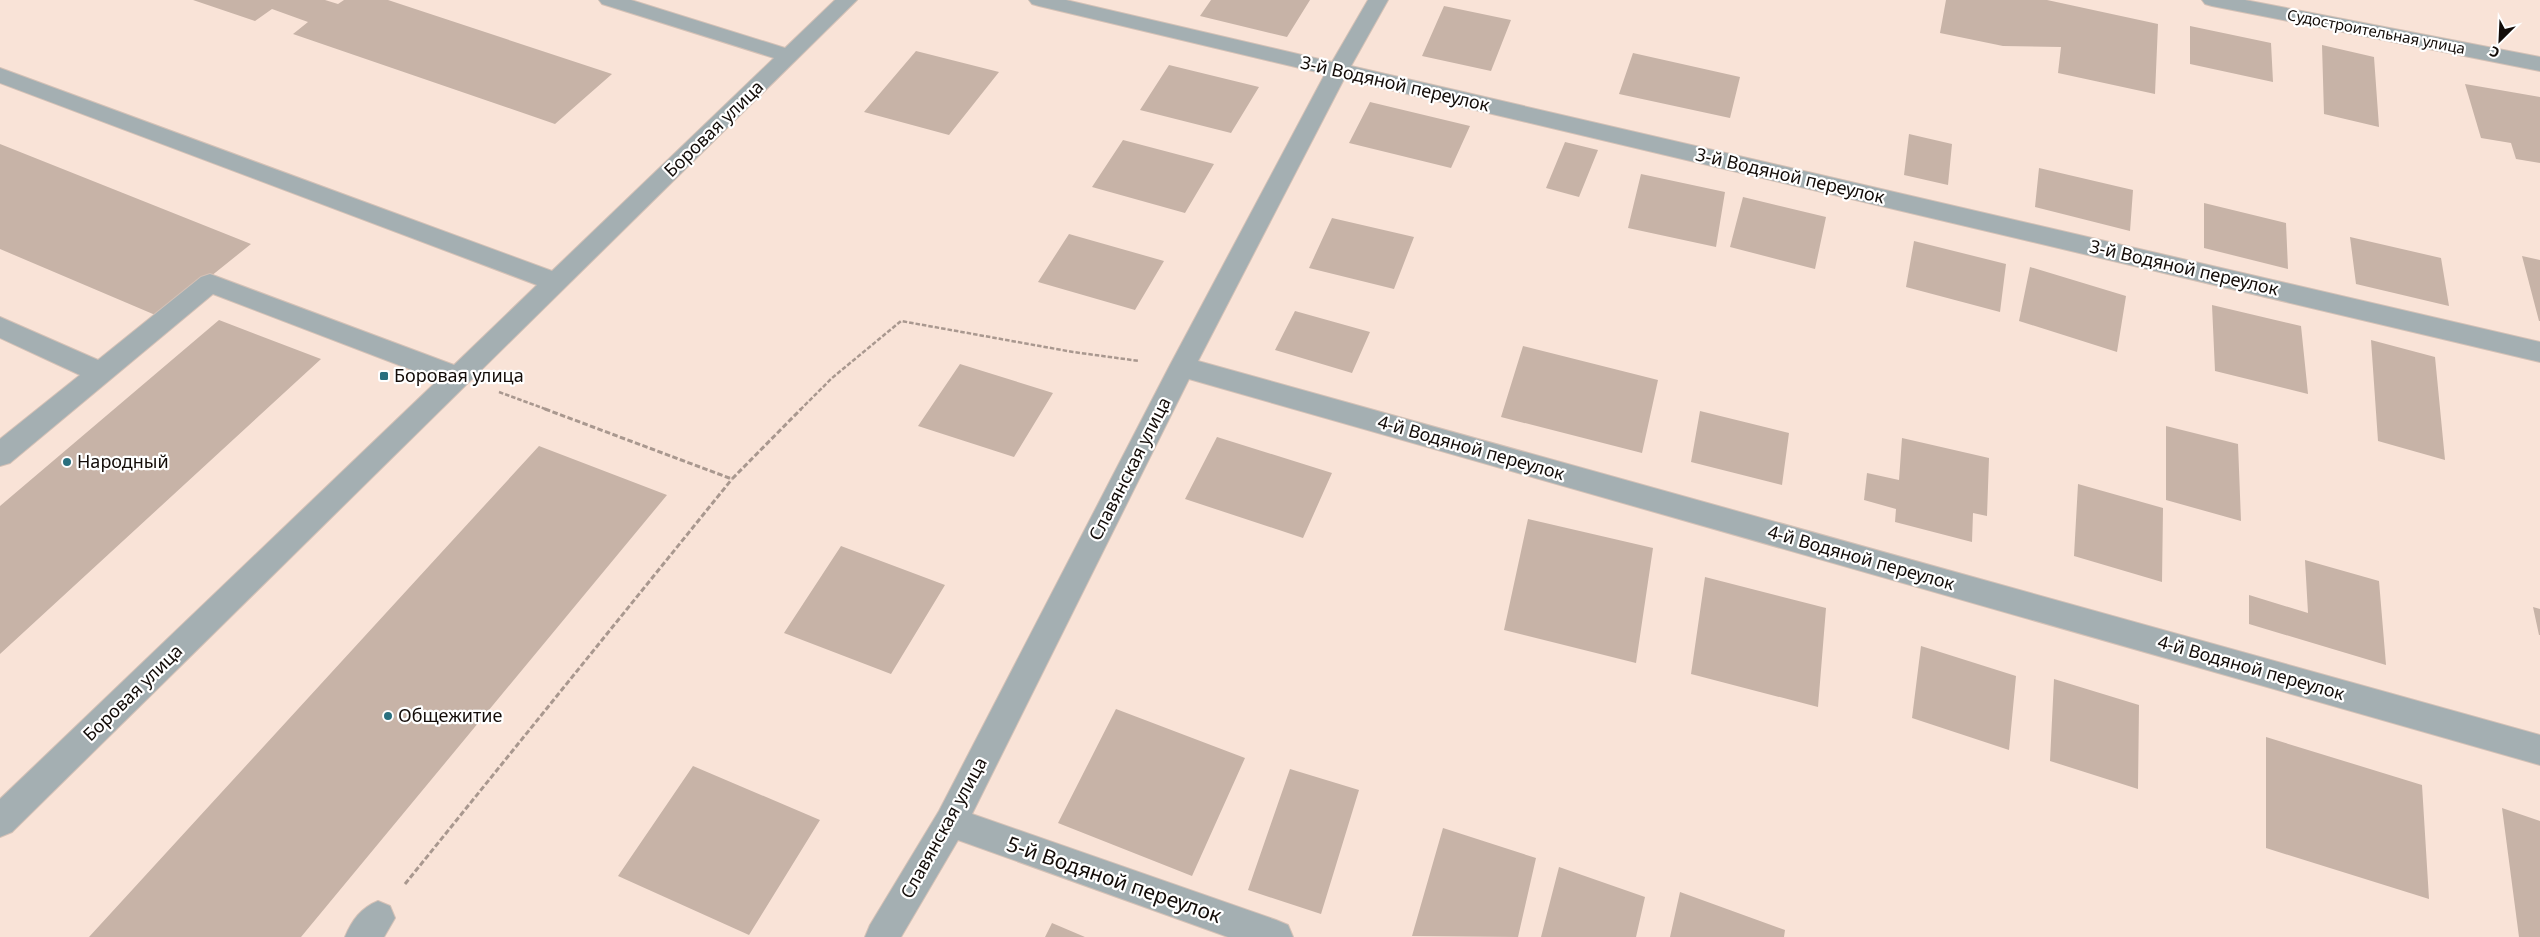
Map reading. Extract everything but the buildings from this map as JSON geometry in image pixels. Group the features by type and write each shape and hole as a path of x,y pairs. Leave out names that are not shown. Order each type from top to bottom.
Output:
{"street":[{"path":"609,0 790,56"},
{"name":"Боровая улица","path":"0,821 847,0"},
{"name":"3-й Водяной переулок","path":"1039,0 2540,352"},
{"name":"Славянская улица","path":"882,937 951,822 1182,367 1338,70 1378,0"},
{"name":"Судостроительная улица","path":"2212,0 2285,7 2540,64"},
{"path":"0,75 556,282"},
{"path":"0,455 210,283 458,377"},
{"path":"0,327 100,373"},
{"name":"4-й Водяной переулок","path":"1182,367 2540,750"},
{"name":"5-й Водяной переулок","path":"951,822 1276,937"}],"path":[{"path":"370,927 732,479 832,378 901,321 1073,352 1182,367"},
{"path":"458,377 732,479"}],"place":[{"name":"Боровая улица","path":"384,376"},
{"name":"Народный","path":"67,462"},
{"name":"Общежитие","path":"388,716"}]}
